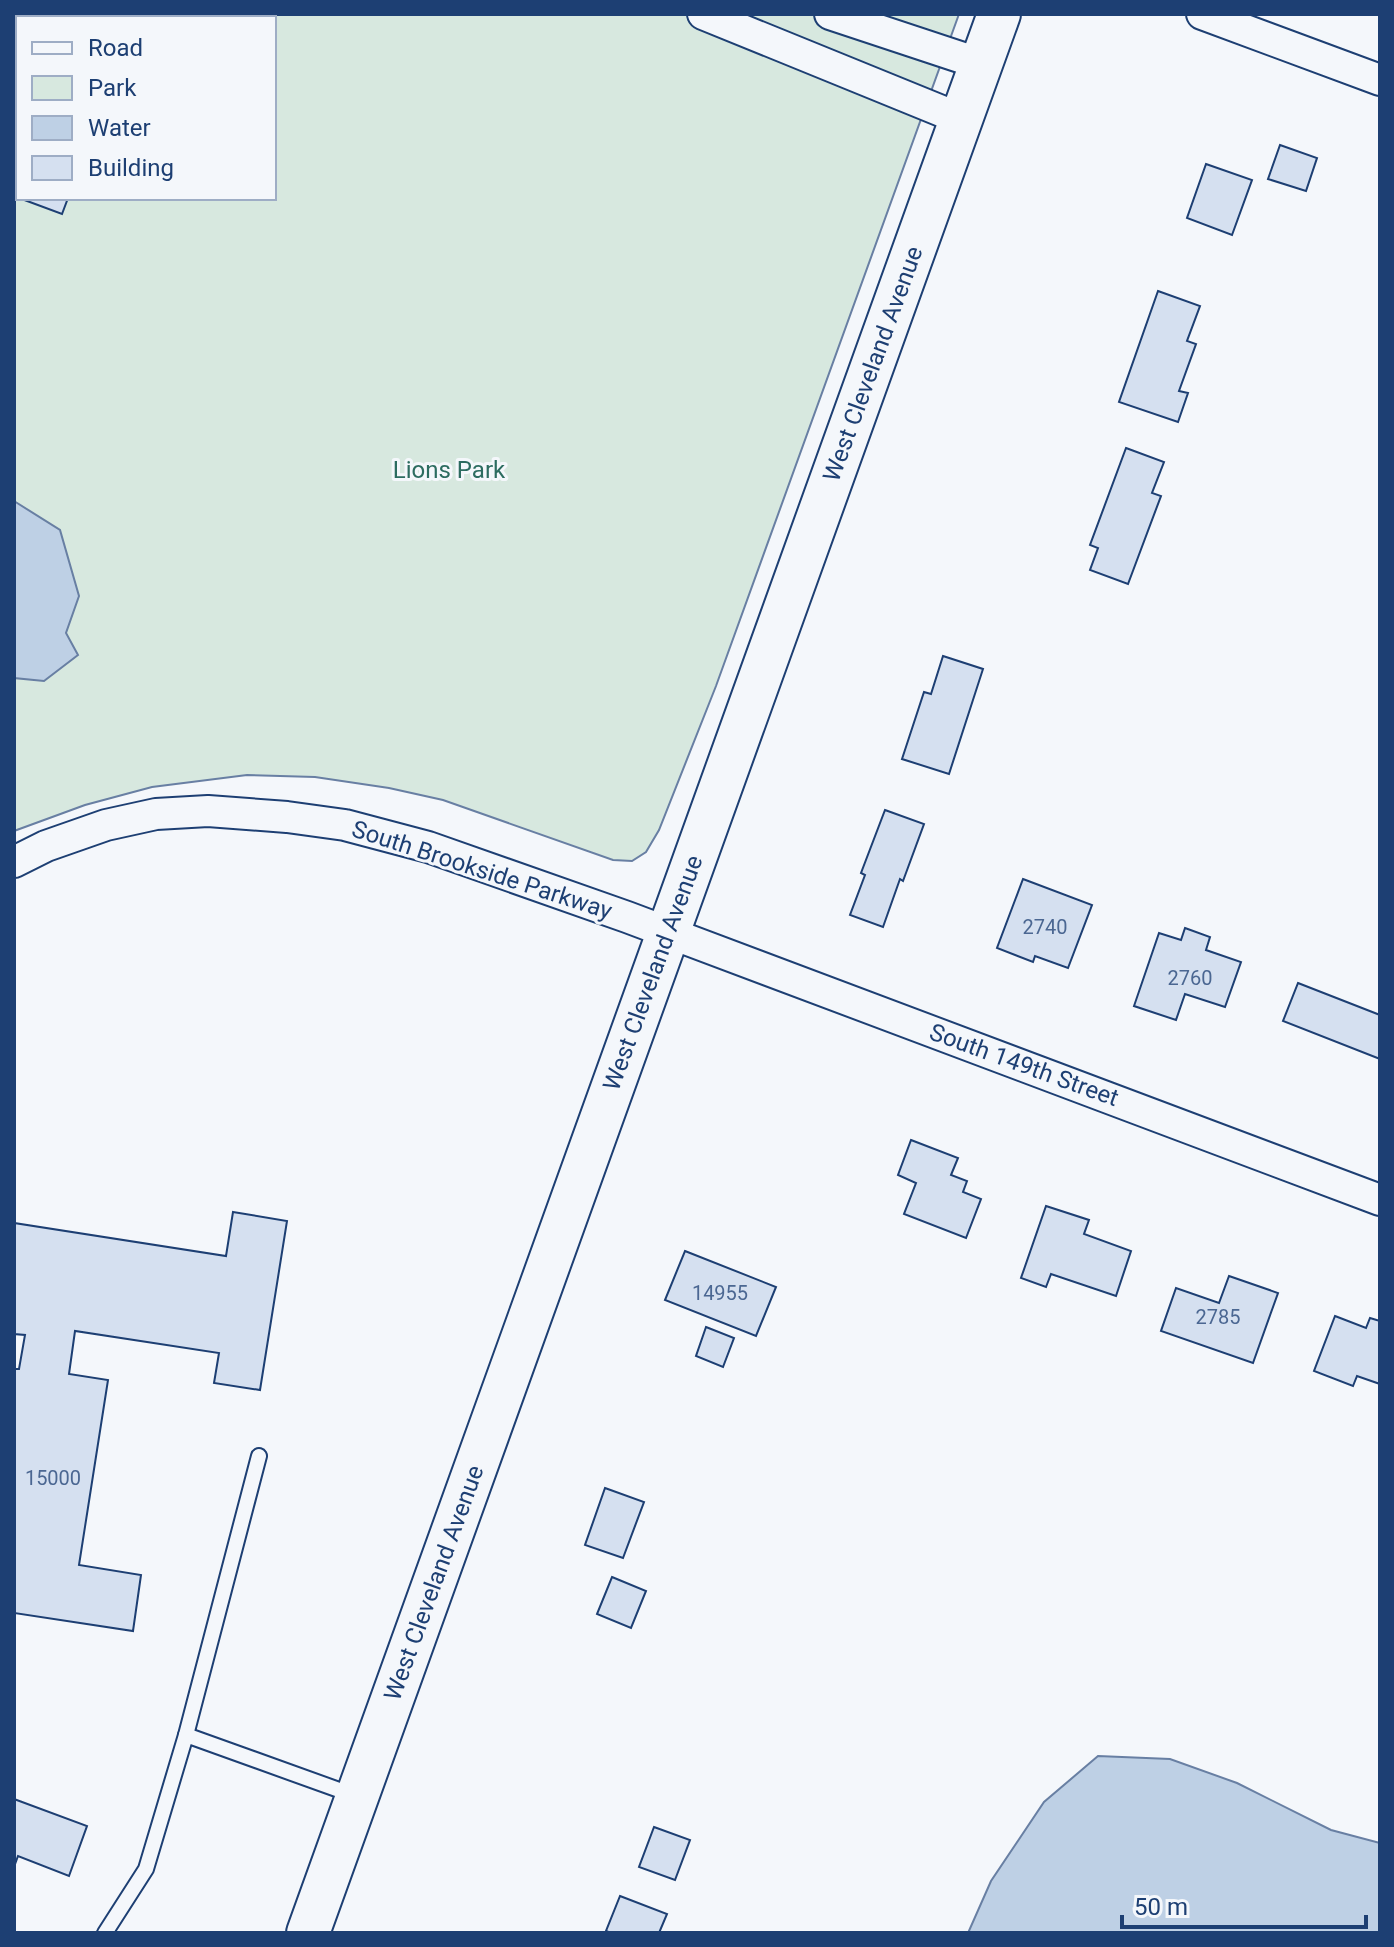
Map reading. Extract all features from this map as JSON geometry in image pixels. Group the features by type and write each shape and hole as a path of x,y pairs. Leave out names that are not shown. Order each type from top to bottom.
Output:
{"main road":[{"name":"West Cleveland Avenue","path":"308,1933 999,14"}],"street":[{"path":"703,14 961,119"},
{"path":"830,14 981,64"},
{"path":"1202,14 1380,80"},
{"name":"South Brookside Parkway","path":"14,862 46,846 106,825 156,814 208,811 287,817 345,825 428,847 668,933"},
{"name":"South 149th Street","path":"668,933 1380,1200"}],"lane":[{"path":"105,1933 146,1869 186,1735 259,1456"},
{"path":"186,1735 357,1796"}],"green space":[{"name":"Lions Park","path":"14,14 959,14 716,686 659,830 646,852 632,861 613,860 443,800 315,777 247,775 152,787 85,805 14,831"}],"water":[{"path":"14,501 60,530 79,596 66,633 78,655 44,681 14,678"},
{"path":"1098,1756 1170,1759 1237,1783 1331,1830 1380,1843 1380,1933 968,1933 991,1881 1044,1802"}],"building":[{"path":"14,14 60,14 16,16 14,196"},
{"path":"1280,145 1317,158 1306,191 1268,179"},
{"path":"1206,164 1252,180 1232,235 1187,218"},
{"path":"24,200 67,200 62,214"},
{"path":"1158,291 1200,306 1187,341 1196,344 1179,391 1188,393 1178,422 1119,402"},
{"path":"1126,448 1164,462 1152,493 1161,496 1128,584 1090,570 1098,548 1090,545"},
{"path":"943,656 983,669 949,774 902,759 924,692 931,694"},
{"path":"885,810 924,824 883,927 850,915 865,875 861,873"},
{"path":"1023,879 1092,905 1068,968 1035,956 1033,962 997,948"},
{"path":"1185,928 1210,937 1206,950 1241,962 1225,1007 1185,994 1176,1020 1134,1006 1159,933 1181,940"},
{"path":"1298,983 1380,1015 1380,1059 1283,1021"},
{"path":"911,1140 958,1158 951,1175 967,1181 963,1192 981,1199 966,1238 904,1214 916,1183 898,1175"},
{"path":"1046,1206 1089,1220 1084,1234 1131,1251 1116,1296 1051,1274 1046,1287 1021,1278"},
{"path":"233,1212 287,1221 260,1390 214,1383 219,1353 75,1331 69,1374 108,1380 79,1565 141,1575 133,1631 14,1613 14,1369 19,1369 25,1335 14,1334 14,1223 226,1256"},
{"path":"685,1251 776,1287 756,1336 665,1300"},
{"path":"1229,1276 1278,1293 1253,1363 1161,1331 1176,1288 1219,1303"},
{"path":"1335,1316 1366,1328 1370,1318 1380,1321 1380,1384 1357,1376 1353,1386 1314,1371"},
{"path":"706,1327 734,1338 723,1367 696,1356"},
{"path":"605,1488 644,1502 623,1558 585,1545"},
{"path":"612,1577 646,1591 631,1628 597,1614"},
{"path":"14,1799 87,1826 69,1876 18,1856 14,1867"},
{"path":"654,1827 690,1840 675,1880 639,1867"},
{"path":"620,1896 667,1914 659,1933 606,1931"}]}
